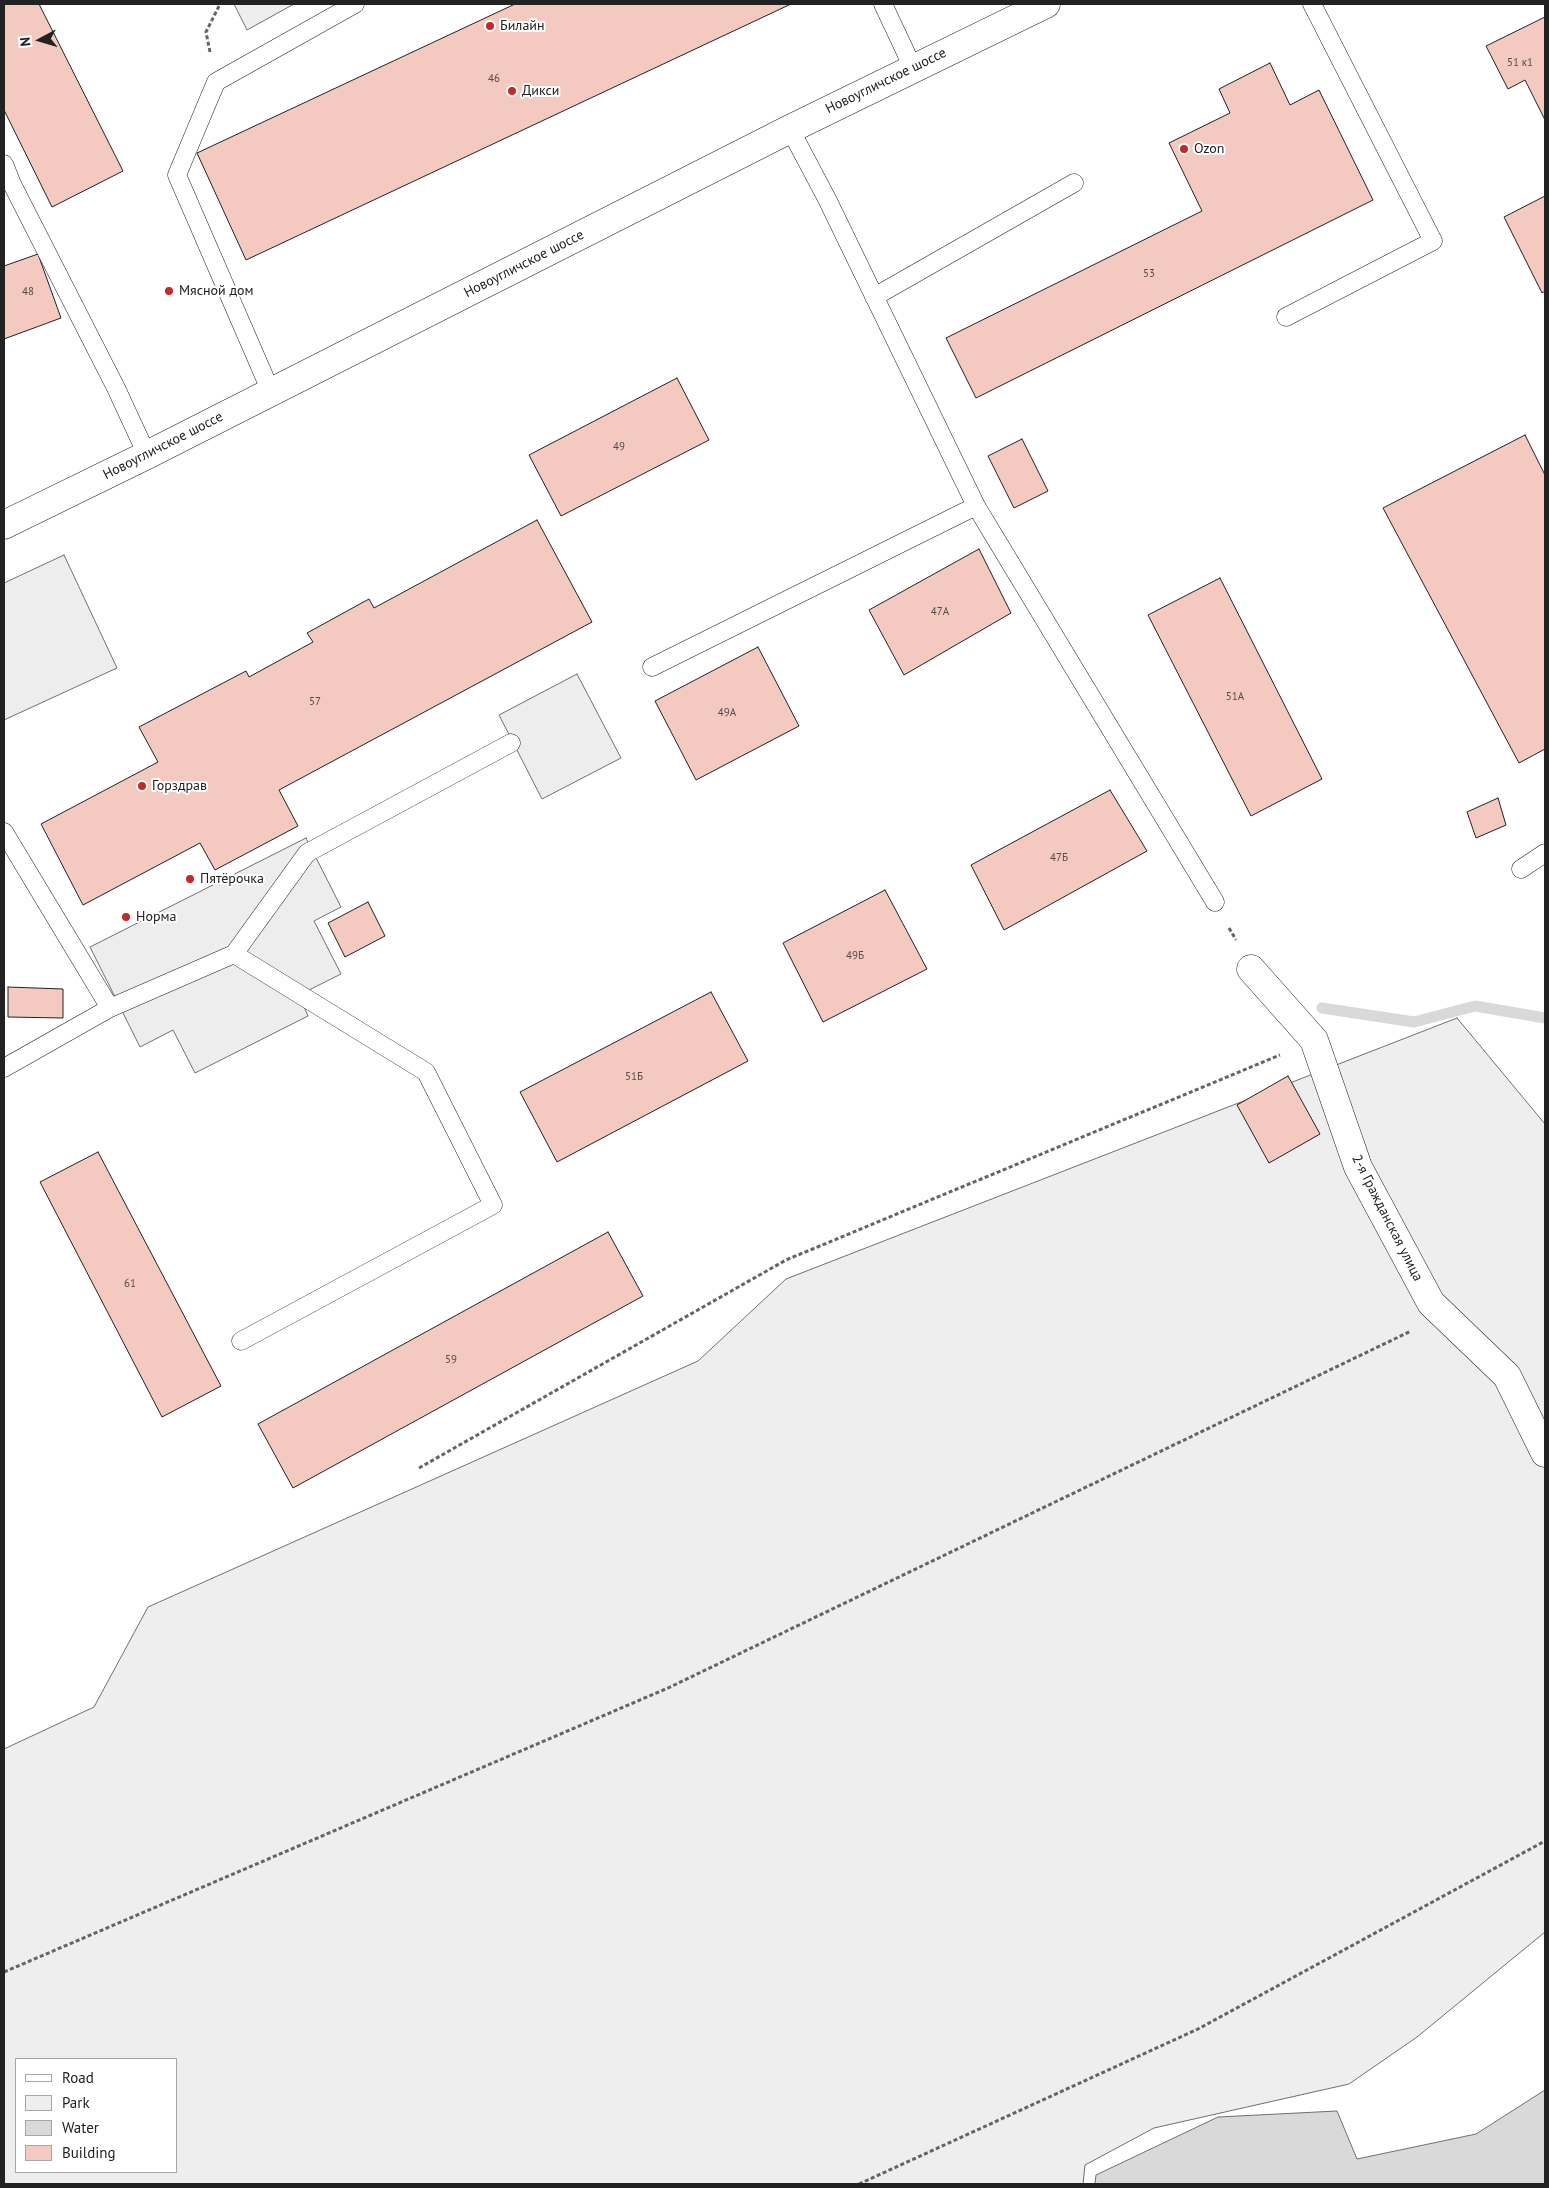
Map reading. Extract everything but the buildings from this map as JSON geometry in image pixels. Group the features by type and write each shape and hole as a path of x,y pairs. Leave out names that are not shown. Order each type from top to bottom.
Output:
{"main road":[{"name":"Новоугличское шоссе","path":"4,525 147,455 790,129 1046,4"},
{"name":"2-я Гражданская улица","path":"1251,969 1314,1040 1358,1167 1431,1303 1507,1376 1545,1452"}],"lane":[{"path":"271,392 177,175 216,82 355,4"},
{"path":"883,4 913,68"},
{"path":"1286,317 1433,241 1312,4"},
{"path":"790,129 827,199 976,506 1216,902"},
{"path":"4,164 8,186 116,388 147,455"},
{"path":"874,297 1074,183"},
{"path":"652,667 976,506"},
{"path":"4,1068 110,1008 234,954 307,854 511,743"},
{"path":"4,832 110,1008"},
{"path":"1521,869 1545,853"},
{"path":"234,954 426,1072 493,1205 241,1341"}],"path":[{"path":"216,82 206,32 220,4"},
{"path":"1216,902 1251,969"},
{"path":"419,1468 786,1260 1314,1040"},
{"path":"4,1972 668,1688 1444,1315"},
{"path":"859,2184 1198,2029 1545,1842"}],"green space":[{"path":"234,4 294,4 247,30"},
{"path":"1457,1018 1545,1124 1545,1932 1417,2037 1349,2084 1154,2128 1085,2165 1083,2184 4,2184 4,1749 94,1707 148,1607 698,1361 786,1279"}],"shaded area":[{"path":"64,555 117,668 4,720 4,583"},
{"path":"577,674 621,758 542,799 499,715"},
{"path":"306,838 341,907 314,921 341,974 299,995 308,1016 195,1073 173,1030 140,1047 90,947"}],"water":[{"path":"1545,2090 1545,2184 1095,2184 1096,2175 1218,2117 1337,2111 1357,2159 1476,2134"}],"waterway":[{"path":"1322,1008 1414,1022 1475,1006 1545,1018"}],"place":[{"name":"Билайн","path":"490,26"},
{"name":"Дикси","path":"512,91"},
{"name":"Ozon","path":"1184,149"},
{"name":"Мясной дом","path":"169,291"},
{"name":"Горздрав","path":"142,786"},
{"name":"Пятёрочка","path":"190,879"},
{"name":"Норма","path":"126,917"}]}
